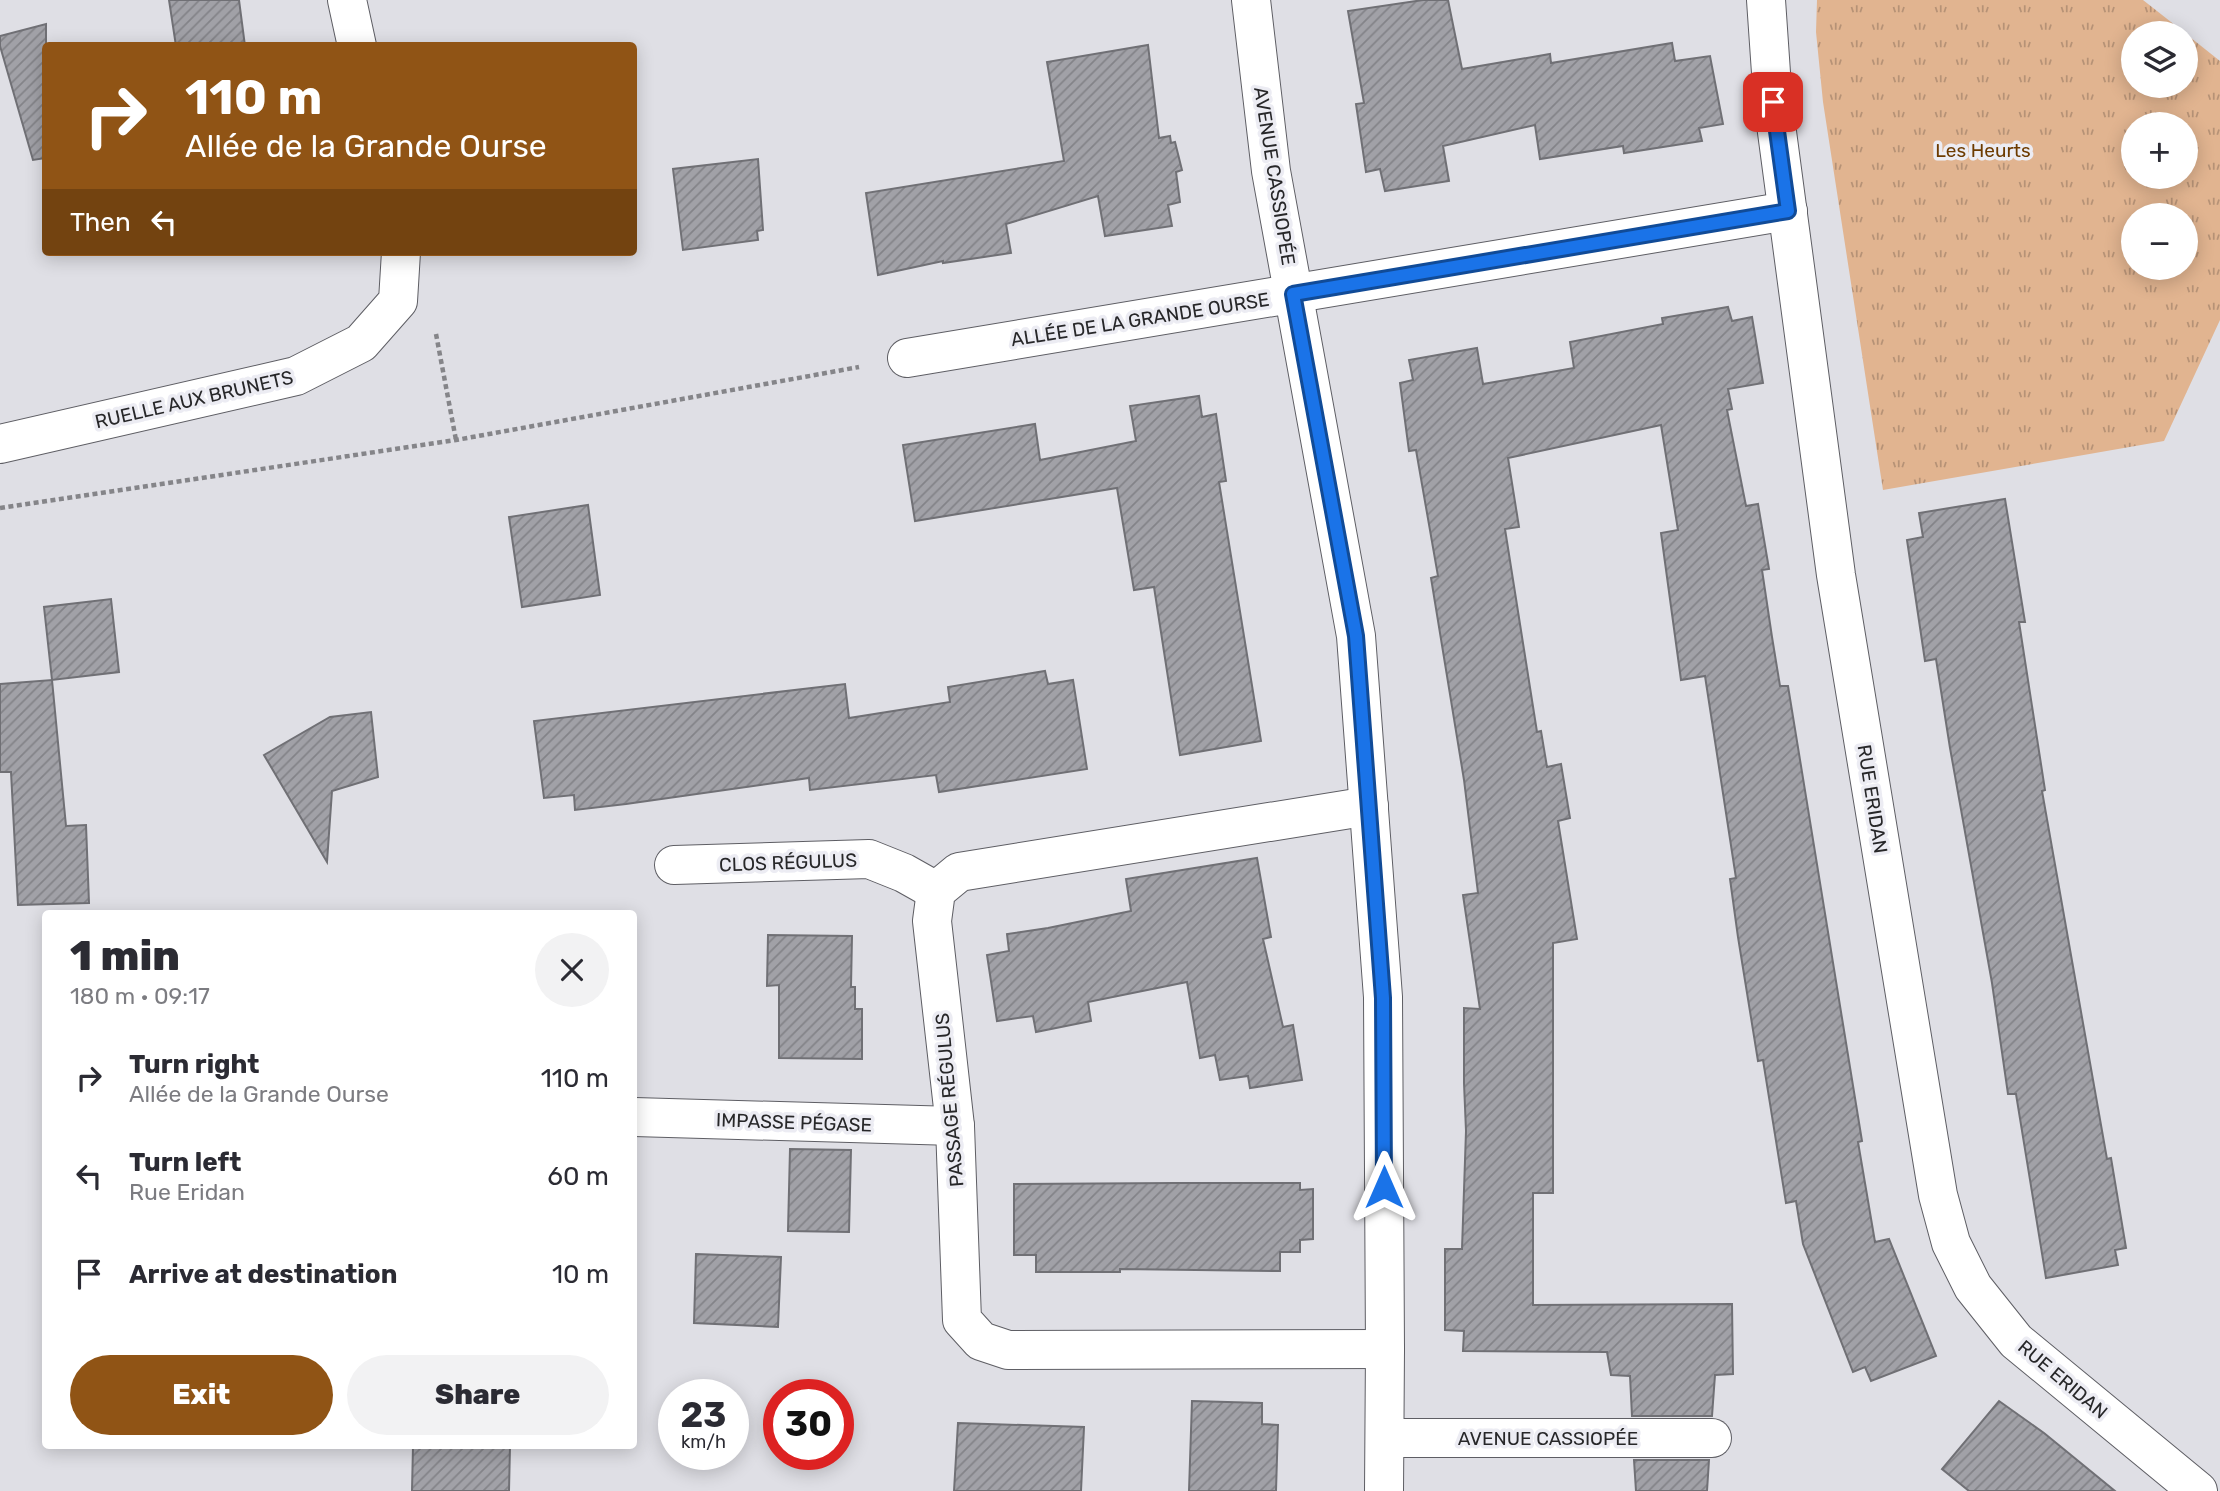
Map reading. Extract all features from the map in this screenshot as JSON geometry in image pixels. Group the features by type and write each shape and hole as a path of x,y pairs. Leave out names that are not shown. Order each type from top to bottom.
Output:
{"street":[{"path":"347,0 356,42"},
{"name":"AVENUE CASSIOPÉE","path":"1251,0 1271,171 1356,636 1383,998 1384,1491"},
{"name":"RUE ERIDAN","path":"1766,0 1773,102 1836,575 1938,1195 1951,1243 1973,1287 2016,1341 2198,1491"},
{"name":"ALLÉE DE LA GRANDE OURSE","path":"907,358 1788,211"},
{"path":"398,301 401,256"},
{"name":"RUELLE AUX BRUNETS","path":"0,444 296,376 361,343 398,301"},
{"path":"936,891 959,872 1369,806"},
{"name":"CLOS RÉGULUS","path":"674,865 869,859 904,873 936,891"},
{"name":"PASSAGE RÉGULUS","path":"936,891 932,921 955,1126 962,1320 981,1341 1008,1350 1385,1349"},
{"name":"IMPASSE PÉGASE","path":"637,1117 955,1126"},
{"name":"AVENUE CASSIOPÉE","path":"1385,1438 1712,1438"}],"path":[{"path":"398,301 433,316 456,440"},
{"path":"0,508 456,440 907,358"}],"green space":[{"name":"Les Heurts","path":"1817,0 2143,0 2170,21 2121,21 2121,98 2198,98 2198,44 2220,61 2220,320 2164,441 1883,490 1823,102 1816,32"}],"building":[{"path":"169,0 239,0 244,42 175,42"},
{"path":"1423,0 1448,0 1462,69 1550,54 1551,63 1672,43 1675,61 1710,56 1723,124 1699,128 1702,141 1624,153 1623,146 1540,159 1535,125 1443,146 1449,181 1385,191 1380,169 1366,172 1356,104 1364,103 1348,11"},
{"path":"46,24 46,42 42,42 42,159 33,160 0,46 0,36"},
{"path":"1148,45 1159,138 1170,136 1171,143 1175,142 1182,170 1176,172 1180,202 1168,205 1172,226 1105,236 1098,196 1006,224 1011,253 943,261 878,275 866,193 1064,161 1047,62"},
{"path":"758,159 763,230 757,231 758,240 683,250 673,169"},
{"path":"1728,307 1732,321 1752,317 1763,383 1728,389 1732,409 1727,410 1746,506 1758,504 1769,569 1762,570 1772,637 1780,686 1788,686 1862,1141 1858,1142 1875,1242 1889,1239 1936,1356 1871,1381 1865,1367 1853,1372 1803,1244 1796,1201 1786,1203 1763,1060 1758,1061 1738,937 1730,879 1736,878 1705,676 1681,680 1661,533 1678,530 1661,425 1508,458 1519,527 1505,529 1537,732 1541,731 1547,767 1561,764 1570,818 1558,821 1577,939 1553,943 1553,1193 1533,1193 1533,1305 1732,1304 1733,1374 1715,1375 1712,1416 1632,1416 1630,1376 1611,1375 1607,1352 1463,1351 1464,1331 1445,1330 1445,1249 1462,1249 1466,1131 1464,1008 1480,1009 1463,895 1478,893 1464,780 1431,578 1438,576 1416,450 1409,451 1400,383 1413,380 1409,360 1477,348 1483,384 1574,368 1570,342 1663,324 1662,318"},
{"path":"1199,396 1202,417 1216,414 1226,481 1219,482 1261,741 1180,755 1154,587 1134,590 1117,488 915,521 903,445 1035,424 1040,460 1136,441 1130,406"},
{"path":"2005,499 2025,622 2019,622 2045,790 2042,791 2107,1159 2111,1158 2126,1248 2115,1250 2118,1265 2046,1278 2016,1094 2008,1094 1992,983 1936,659 1925,661 1907,540 1923,537 1919,513"},
{"path":"588,505 600,595 522,607 509,517"},
{"path":"111,599 119,672 52,680 44,607"},
{"path":"1045,671 1048,684 1073,680 1087,769 939,792 936,775 810,790 809,778 575,810 574,795 544,798 534,721 845,684 849,718 950,702 948,687"},
{"path":"52,680 66,826 86,825 89,903 18,905 11,772 0,772 0,684"},
{"path":"371,712 378,777 332,791 327,862 264,755 330,717"},
{"path":"1257,858 1271,937 1263,939 1283,1027 1293,1025 1302,1080 1250,1088 1248,1076 1220,1080 1215,1055 1200,1058 1187,982 1088,1002 1091,1021 1036,1032 1033,1016 997,1021 987,955 1009,951 1007,934 1131,911 1126,879"},
{"path":"768,935 852,936 851,987 855,987 855,1009 862,1009 862,1059 779,1058 779,985 767,986"},
{"path":"790,1149 851,1150 849,1232 788,1231"},
{"path":"1300,1183 1300,1190 1313,1189 1313,1239 1300,1240 1300,1252 1280,1252 1280,1271 1120,1269 1120,1272 1036,1272 1036,1255 1014,1255 1014,1184"},
{"path":"696,1254 781,1257 778,1327 694,1323"},
{"path":"1192,1401 1262,1403 1262,1424 1278,1425 1276,1491 1189,1491"},
{"path":"1999,1401 2044,1433 2115,1491 1969,1491 1942,1469"},
{"path":"958,1423 1084,1427 1081,1491 954,1491"},
{"path":"413,1449 510,1449 509,1491 412,1491"},
{"path":"1634,1460 1709,1460 1707,1491 1636,1491"}],"route":[{"path":"1384,1187 1383,998 1356,636 1293,294 1788,211 1773,102"}]}
